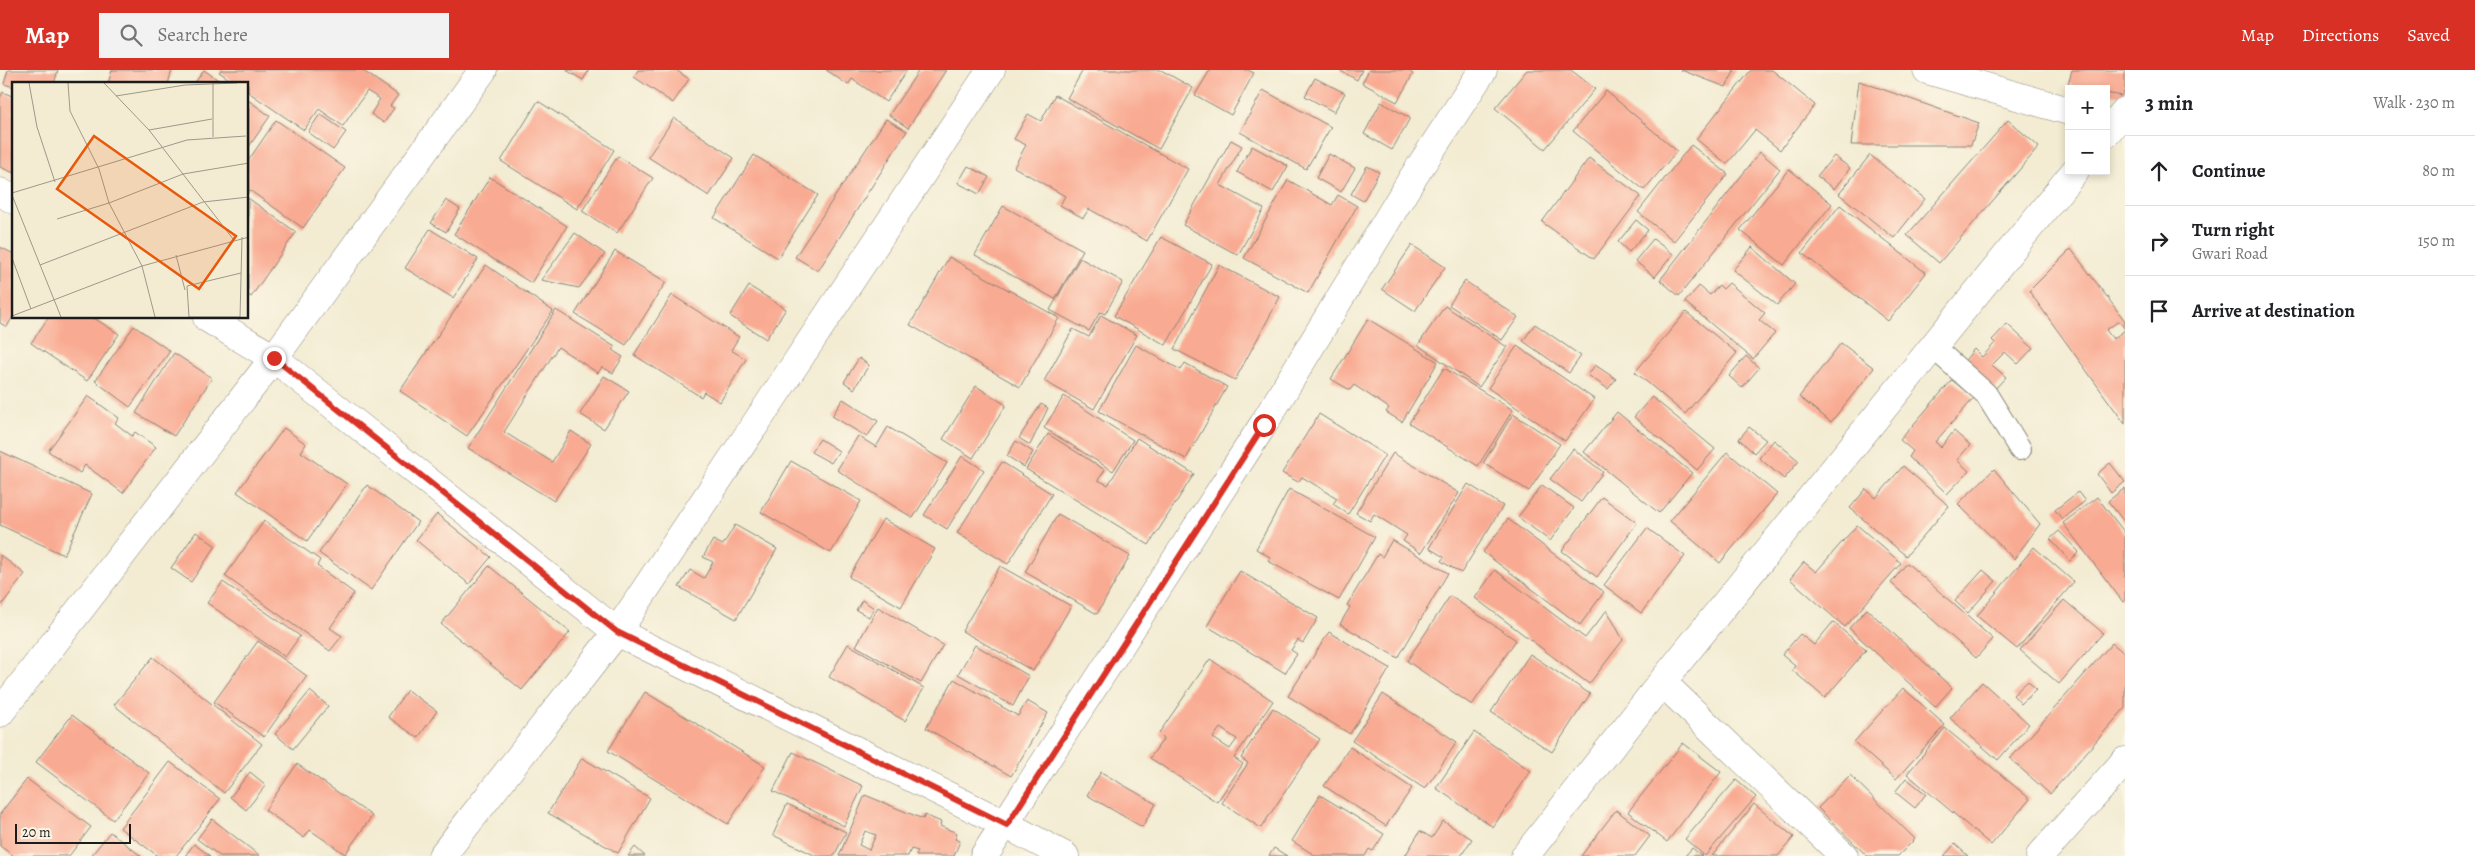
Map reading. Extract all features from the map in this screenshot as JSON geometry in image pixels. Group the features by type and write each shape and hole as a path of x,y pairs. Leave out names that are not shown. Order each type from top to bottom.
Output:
{"street":[{"path":"0,713 274,358 483,70"},
{"path":"442,856 617,632 991,70"},
{"path":"984,856 1007,825 1264,425 1412,179 1483,70"},
{"path":"1927,70 2065,110"},
{"path":"1525,856 1662,682 2072,175"},
{"path":"0,192 12,199"},
{"path":"209,319 274,358 617,632 1007,825 1065,856"},
{"path":"1662,682 1844,856"},
{"path":"2040,856 2125,761"}],"lane":[{"path":"1933,347 1986,394 2020,449"}],"building":[{"path":"8,70 58,70 55,82 12,82 12,86 4,84"},
{"path":"112,70 172,70 169,82 109,82"},
{"path":"204,70 221,82 195,82"},
{"path":"221,70 362,70 398,95 390,106 394,108 384,123 371,114 380,99 367,91 343,126 319,109 304,130 249,93 249,82 233,82 219,72"},
{"path":"566,70 589,70 583,80"},
{"path":"638,70 676,70 689,79 673,103 634,77"},
{"path":"826,70 907,70 886,102 852,79 848,85"},
{"path":"919,70 946,70 908,128 889,115"},
{"path":"1083,70 1161,70 1193,88 1159,149 1067,98"},
{"path":"1210,70 1248,70 1254,73 1231,115 1195,95"},
{"path":"1339,70 1362,70 1357,80"},
{"path":"1369,70 1407,70 1413,74 1397,102 1362,83"},
{"path":"1527,70 1571,70 1595,89 1545,149 1495,108"},
{"path":"1681,70 1735,70 1726,87"},
{"path":"1751,70 1772,70 1815,105 1780,150 1755,130 1727,164 1696,139"},
{"path":"2072,70 2125,70 2125,90 2121,96 2110,94 2110,85 2068,84"},
{"path":"1315,78 1345,93 1334,112 1305,96"},
{"path":"1859,81 1979,123 1971,145 1851,145"},
{"path":"1263,90 1331,127 1306,169 1240,132"},
{"path":"1606,91 1677,151 1644,190 1573,131"},
{"path":"3,92 12,96 12,172 0,167 0,98"},
{"path":"1055,95 1188,169 1147,241 1089,209 1083,218 1060,205 1065,196 1014,167 1026,145 1014,139 1028,114 1041,121"},
{"path":"249,101 270,116 249,147"},
{"path":"538,101 614,150 577,209 501,161"},
{"path":"1381,102 1410,118 1392,150 1364,134"},
{"path":"320,114 346,132 333,150 308,132"},
{"path":"674,118 734,158 709,196 648,157"},
{"path":"886,119 907,131 818,271 795,257"},
{"path":"276,120 345,168 303,228 249,190 249,160"},
{"path":"2008,120 2039,147 1939,263 1907,235"},
{"path":"1231,140 1242,146 1220,185 1264,209 1238,255 1183,225"},
{"path":"1691,145 1728,174 1674,241 1638,212"},
{"path":"1252,146 1288,166 1273,192 1237,172"},
{"path":"1760,152 1780,169 1679,296 1660,280"},
{"path":"1329,154 1355,168 1341,192 1316,178"},
{"path":"754,155 818,195 778,258 714,218"},
{"path":"1870,155 1925,199 1894,238 1839,194"},
{"path":"618,156 653,178 617,233 582,211"},
{"path":"1834,156 1850,168 1834,189 1817,176"},
{"path":"1589,158 1641,196 1594,259 1542,222"},
{"path":"968,166 989,177 979,194 958,183"},
{"path":"1367,166 1379,172 1363,201 1351,194"},
{"path":"1789,169 1832,204 1784,265 1740,230"},
{"path":"490,177 567,226 531,283 454,234"},
{"path":"1288,180 1332,205 1338,195 1357,206 1308,293 1244,258"},
{"path":"249,199 296,232 251,297 249,296"},
{"path":"446,200 460,209 446,232 431,223"},
{"path":"1840,205 1926,273 1888,321 1802,253"},
{"path":"1003,206 1083,250 1055,299 975,255"},
{"path":"1636,220 1648,230 1629,252 1618,242"},
{"path":"430,229 478,259 453,298 405,268"},
{"path":"575,233 605,254 579,288 541,280"},
{"path":"1161,237 1212,264 1166,345 1114,316"},
{"path":"1653,239 1673,254 1655,277 1635,261"},
{"path":"1412,245 1445,267 1415,311 1382,289"},
{"path":"0,247 12,253 12,318 7,327 0,323"},
{"path":"1752,247 1795,284 1777,305 1733,270"},
{"path":"2071,249 2125,321 2125,329 2119,321 2106,330 2113,339 2125,330 2125,424 2029,291"},
{"path":"615,251 666,282 626,345 575,314"},
{"path":"949,257 1059,318 1020,387 910,325"},
{"path":"1080,258 1123,282 1105,314 1100,312 1089,331 1050,310"},
{"path":"486,265 553,311 467,436 400,391"},
{"path":"1219,265 1280,297 1235,380 1174,349"},
{"path":"1465,281 1518,317 1502,340 1449,305"},
{"path":"1729,283 1765,313 1759,320 1775,333 1753,359 1685,302 1699,286 1710,295 1719,285 1723,289"},
{"path":"749,286 786,309 766,339 730,316"},
{"path":"672,295 739,337 731,350 746,359 720,402 704,392 701,397 634,355"},
{"path":"1445,306 1507,347 1479,387 1418,345"},
{"path":"556,310 615,347 612,350 623,357 613,373 602,367 598,373 558,347 504,432 552,462 571,431 591,444 554,501 468,448"},
{"path":"1686,312 1737,353 1685,414 1635,372"},
{"path":"1101,315 1137,335 1094,409 1044,381 1073,329 1089,337"},
{"path":"47,319 96,319 119,334 87,381 31,343"},
{"path":"1368,319 1438,362 1402,422 1386,412 1389,408 1354,385 1350,390 1331,379"},
{"path":"1535,324 1581,356 1569,373 1523,341"},
{"path":"2007,324 2033,348 2018,364 2005,352 1992,365 2006,377 1994,390 1963,363 1974,349 1982,357 1995,343 1992,340"},
{"path":"134,326 170,351 130,407 95,381"},
{"path":"1841,343 1874,368 1831,422 1799,397"},
{"path":"1136,345 1181,370 1185,363 1227,387 1186,459 1099,411"},
{"path":"1517,346 1594,399 1565,441 1488,388"},
{"path":"174,353 212,378 174,436 136,413"},
{"path":"1746,356 1759,368 1742,388 1729,376"},
{"path":"859,358 869,365 854,389 844,382"},
{"path":"1595,365 1616,379 1608,389 1588,375"},
{"path":"1444,368 1513,410 1478,466 1409,423"},
{"path":"604,376 629,391 604,429 580,414"},
{"path":"1952,380 1974,398 1935,442 1941,447 1954,431 1970,445 1957,460 1969,471 1947,494 1909,457 1913,451 1900,440"},
{"path":"976,386 1006,405 973,458 943,439"},
{"path":"88,396 119,418 115,423 132,436 135,432 156,447 123,493 85,465 80,473 48,451"},
{"path":"1064,396 1133,440 1113,471 1044,428"},
{"path":"1652,397 1715,449 1697,470 1634,417"},
{"path":"843,399 878,421 867,437 832,416"},
{"path":"1041,404 1048,408 1030,445 1019,438"},
{"path":"1617,412 1692,473 1659,513 1584,452"},
{"path":"1319,414 1385,455 1348,514 1333,504 1337,498 1302,477 1298,482 1282,473"},
{"path":"1513,414 1560,444 1529,491 1483,463"},
{"path":"888,427 947,463 913,518 837,470 858,436 876,447"},
{"path":"1749,427 1766,440 1754,453 1739,439"},
{"path":"284,428 306,444 301,452 347,484 307,541 237,492"},
{"path":"1048,434 1105,470 1098,480 1108,485 1137,438 1194,474 1149,545 1026,469"},
{"path":"820,439 839,451 831,463 811,452"},
{"path":"1774,440 1799,461 1784,479 1759,458"},
{"path":"1016,441 1033,452 1024,467 1007,456"},
{"path":"1573,449 1603,472 1581,502 1550,479"},
{"path":"0,451 92,494 64,555 0,525"},
{"path":"1727,452 1777,494 1720,563 1670,521"},
{"path":"1393,453 1459,493 1421,553 1403,541 1407,535 1374,514 1370,521 1356,513"},
{"path":"962,456 984,470 947,529 924,515"},
{"path":"791,461 861,501 831,553 761,512"},
{"path":"1002,462 1052,494 1008,564 957,533"},
{"path":"2110,463 2125,482 2111,493 2097,474"},
{"path":"1903,466 1949,506 1906,556 1850,508 1866,489 1876,498"},
{"path":"1994,469 2040,524 2014,559 1958,504"},
{"path":"1468,484 1503,506 1461,573 1441,561 1444,557 1429,548"},
{"path":"367,485 418,522 371,590 319,553"},
{"path":"1542,485 1574,508 1550,541 1518,517"},
{"path":"2125,488 2125,523 2108,501"},
{"path":"1289,489 1375,537 1339,600 1268,561 1270,557 1256,549"},
{"path":"2078,492 2085,501 2062,519 2055,510"},
{"path":"1602,497 1637,523 1597,577 1562,551"},
{"path":"2097,497 2125,533 2125,601 2123,602 2063,523"},
{"path":"437,514 491,557 469,584 416,540"},
{"path":"1058,514 1130,556 1097,614 1025,572"},
{"path":"883,519 935,549 901,607 849,577"},
{"path":"1508,519 1604,592 1580,625 1483,552"},
{"path":"264,521 320,560 317,566 354,593 330,628 342,636 330,651 225,576"},
{"path":"735,525 777,549 736,619 679,587 690,570 704,578 713,562 703,557 713,540 723,545"},
{"path":"1857,525 1901,563 1845,627 1790,579 1804,562 1816,572"},
{"path":"1647,528 1685,556 1641,613 1604,585"},
{"path":"2059,531 2079,552 2070,561 2050,539"},
{"path":"196,532 216,546 191,582 171,568"},
{"path":"1392,540 1448,573 1398,658 1340,624 1350,607 1347,605 1378,554 1382,557"},
{"path":"2034,547 2074,582 2017,649 1977,616"},
{"path":"0,555 25,574 0,607"},
{"path":"1907,563 1993,639 1976,658 1891,583"},
{"path":"489,566 570,632 522,690 441,624"},
{"path":"1000,566 1071,606 1033,671 962,631"},
{"path":"1495,570 1585,638 1607,610 1623,640 1589,684 1475,598"},
{"path":"1983,570 1996,581 1968,613 1955,601"},
{"path":"1240,571 1318,618 1303,643 1298,640 1291,650 1297,654 1285,673 1207,626"},
{"path":"223,582 300,636 285,657 207,603"},
{"path":"1450,596 1516,640 1472,705 1407,661"},
{"path":"862,600 874,608 869,617 856,610"},
{"path":"2064,600 2103,633 2059,684 2020,650"},
{"path":"878,607 943,645 921,683 856,646"},
{"path":"1867,609 1952,688 1935,707 1849,628"},
{"path":"1833,622 1866,650 1825,698 1792,670 1795,666 1782,655 1800,634 1814,645"},
{"path":"1329,632 1390,668 1350,734 1288,696"},
{"path":"258,641 307,676 264,737 214,702"},
{"path":"2112,643 2125,654 2125,708 2050,794 2010,759"},
{"path":"848,644 924,688 905,721 829,677"},
{"path":"975,645 1029,676 1013,706 958,674"},
{"path":"1530,654 1590,694 1552,752 1491,712"},
{"path":"153,657 262,744 224,793 114,705"},
{"path":"1210,659 1273,701 1234,758 1243,764 1217,802 1150,758 1164,738 1159,733","holes":["1220,728 1237,739 1230,749 1213,738"]},
{"path":"954,679 1018,716 1027,701 1048,713 1011,776 926,728"},
{"path":"2028,681 2036,690 2021,704 2013,695"},
{"path":"1982,682 2029,724 1998,760 1950,718"},
{"path":"1903,688 1945,725 1896,779 1854,742"},
{"path":"407,690 437,711 418,738 388,717"},
{"path":"310,691 328,706 293,749 275,734"},
{"path":"645,692 765,766 728,824 608,751"},
{"path":"1383,694 1457,742 1425,789 1352,741"},
{"path":"1273,708 1320,739 1261,828 1222,803 1248,763 1241,758"},
{"path":"72,715 149,773 113,820 36,762"},
{"path":"1945,728 2030,799 1991,845 1907,774"},
{"path":"1474,732 1531,771 1493,827 1436,788"},
{"path":"1683,743 1721,772 1667,842 1628,812"},
{"path":"1350,747 1412,788 1386,826 1324,786"},
{"path":"793,752 863,786 844,826 773,791"},
{"path":"582,758 650,798 618,853 548,813"},
{"path":"170,762 220,799 176,856 158,856 120,828"},
{"path":"297,764 372,816 345,854 310,830 304,838 265,810"},
{"path":"250,772 266,785 246,810 230,797"},
{"path":"1101,772 1156,804 1142,827 1087,795"},
{"path":"1850,775 1915,839 1898,856 1867,856 1818,808"},
{"path":"1906,778 1926,794 1915,808 1895,792"},
{"path":"27,779 91,827 69,856 14,856 0,846 0,814"},
{"path":"1736,780 1756,797 1705,856 1685,839"},
{"path":"865,795 923,819 925,815 941,822 940,826 957,833 955,839 960,841 954,856 916,856 918,851 911,849 908,856 839,856","holes":["865,831 876,835 869,850 859,845"]},
{"path":"1320,795 1384,834 1373,851 1369,849 1365,856 1316,856 1292,841"},
{"path":"787,804 846,832 834,856 816,856 773,835"},
{"path":"1754,804 1794,837 1778,856 1712,856"},
{"path":"1616,810 1650,836 1635,856 1581,856"},
{"path":"212,819 260,856 220,856 197,839"},
{"path":"1443,821 1472,839 1461,856 1405,856 1420,831 1432,838"},
{"path":"110,832 141,856 91,856"},
{"path":"194,844 210,856 185,856"},
{"path":"1955,844 1968,856 1944,856"},
{"path":"635,847 645,856 628,856"},
{"path":"1274,848 1287,856 1269,856"},
{"path":"1692,848 1702,856 1685,856"}],"route":[{"path":"274,358 617,632 1007,825 1264,425"}]}
